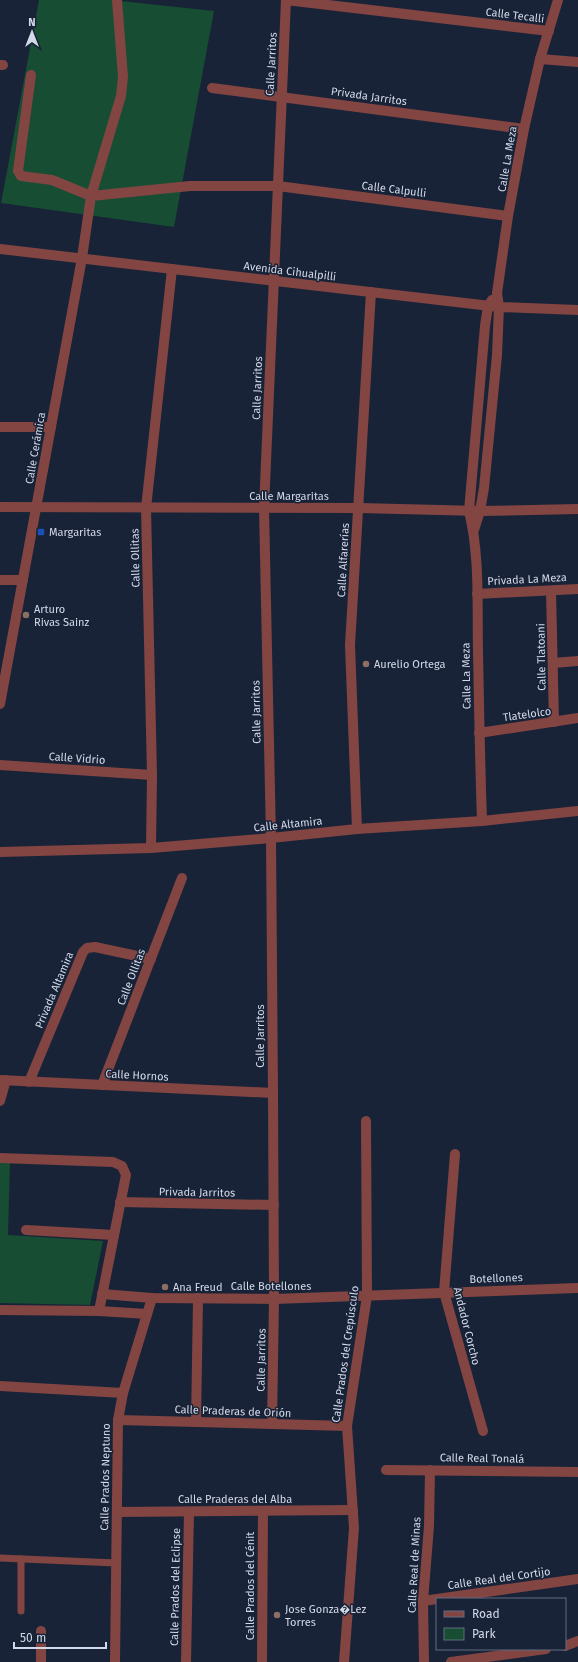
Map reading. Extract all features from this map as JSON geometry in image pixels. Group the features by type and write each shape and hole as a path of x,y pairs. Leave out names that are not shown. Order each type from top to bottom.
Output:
{"street":[{"name":"Calle Cerámica","path":"0,704 82,258 91,196 121,96 123,77 117,0"},
{"name":"Calle Tecalli","path":"286,0 549,31"},
{"name":"Calle Jarritos","path":"272,1424 274,1205 271,838 264,508 286,0"},
{"name":"Calle La Meza","path":"474,530 480,511 484,488 493,412 499,307 497,293 508,216 524,129 540,59 558,0"},
{"path":"540,59 578,62"},
{"path":"31,75 18,171 21,176 52,180 91,196"},
{"name":"Privada Jarritos","path":"212,88 524,129"},
{"name":"Calle Calpulli","path":"91,196 116,192 190,186 278,186 508,216"},
{"name":"Avenida Cihualpilli","path":"0,249 488,306 578,310"},
{"name":"Calle Ollitas","path":"151,848 152,775 146,508 172,269"},
{"name":"Calle Alfarerías","path":"357,829 350,645 371,292"},
{"name":"Calle La Meza","path":"482,821 477,594 474,530 469,511 488,306 497,293"},
{"path":"0,426 51,427"},
{"name":"Calle Margaritas","path":"0,507 358,508 469,511 578,509"},
{"path":"0,580 23,580"},
{"name":"Privada La Meza","path":"477,594 578,589"},
{"name":"Calle Tlatoani","path":"551,591 554,722"},
{"path":"553,663 578,662"},
{"name":"Tlatelolco","path":"479,733 578,718"},
{"name":"Calle Vidrio","path":"0,765 152,775"},
{"name":"Calle Altamira","path":"0,852 151,848 357,829 482,821 578,811"},
{"name":"Calle Ollitas","path":"102,1085 182,878"},
{"name":"Privada Altamira","path":"29,1082 83,952 87,948 95,947 151,959"},
{"path":"0,1101 3,1080"},
{"name":"Calle Hornos","path":"3,1080 273,1093"},
{"name":"Calle Prados del Crepúsculo","path":"344,1662 354,1528 347,1426 367,1296 366,1122"},
{"name":"Andador Corcho","path":"455,1154 444,1292 482,1431"},
{"path":"0,1158 113,1162 122,1166 126,1175 99,1311"},
{"name":"Privada Jarritos","path":"120,1202 274,1205"},
{"path":"26,1230 114,1235"},
{"name":"Botellones","path":"367,1296 578,1288"},
{"name":"Calle Botellones","path":"102,1294 152,1298 274,1299 367,1296"},
{"name":"Calle Prados Neptuno","path":"114,1662 118,1420 123,1394 152,1298"},
{"path":"196,1422 198,1298"},
{"path":"0,1310 99,1311 147,1314"},
{"path":"0,1386 123,1394"},
{"name":"Calle Praderas de Orión","path":"118,1420 347,1426"},
{"name":"Calle Real Tonalá","path":"386,1470 578,1472"},
{"name":"Calle Real de Minas","path":"424,1662 423,1601 429,1526 430,1470"},
{"name":"Calle Praderas del Alba","path":"117,1512 353,1510"},
{"name":"Calle Prados del Cénit","path":"262,1662 263,1511"},
{"name":"Calle Prados del Eclipse","path":"186,1662 189,1512"},
{"name":"Calle Real del Cortijo","path":"444,1598 578,1579"},
{"name":"Calle Real del Cortijo","path":"423,1601 436,1599"},
{"path":"40,1662 41,1631"},
{"path":"566,1645 577,1639"},
{"path":"451,1662 539,1650"}],"lane":[{"path":"0,1558 116,1563"},
{"path":"21,1559 22,1611"}],"green space":[{"path":"39,0 111,0 214,11 174,227 1,203"},
{"path":"0,1163 10,1163 8,1235 103,1241 90,1305 0,1303"}],"place":[{"name":"Margaritas","path":"41,532"},
{"name":"Arturo Rivas Sainz","path":"26,615"},
{"name":"Aurelio Ortega","path":"366,664"},
{"name":"Ana Freud","path":"165,1287"},
{"name":"Jose Gonza�Lez Torres","path":"277,1615"}]}
